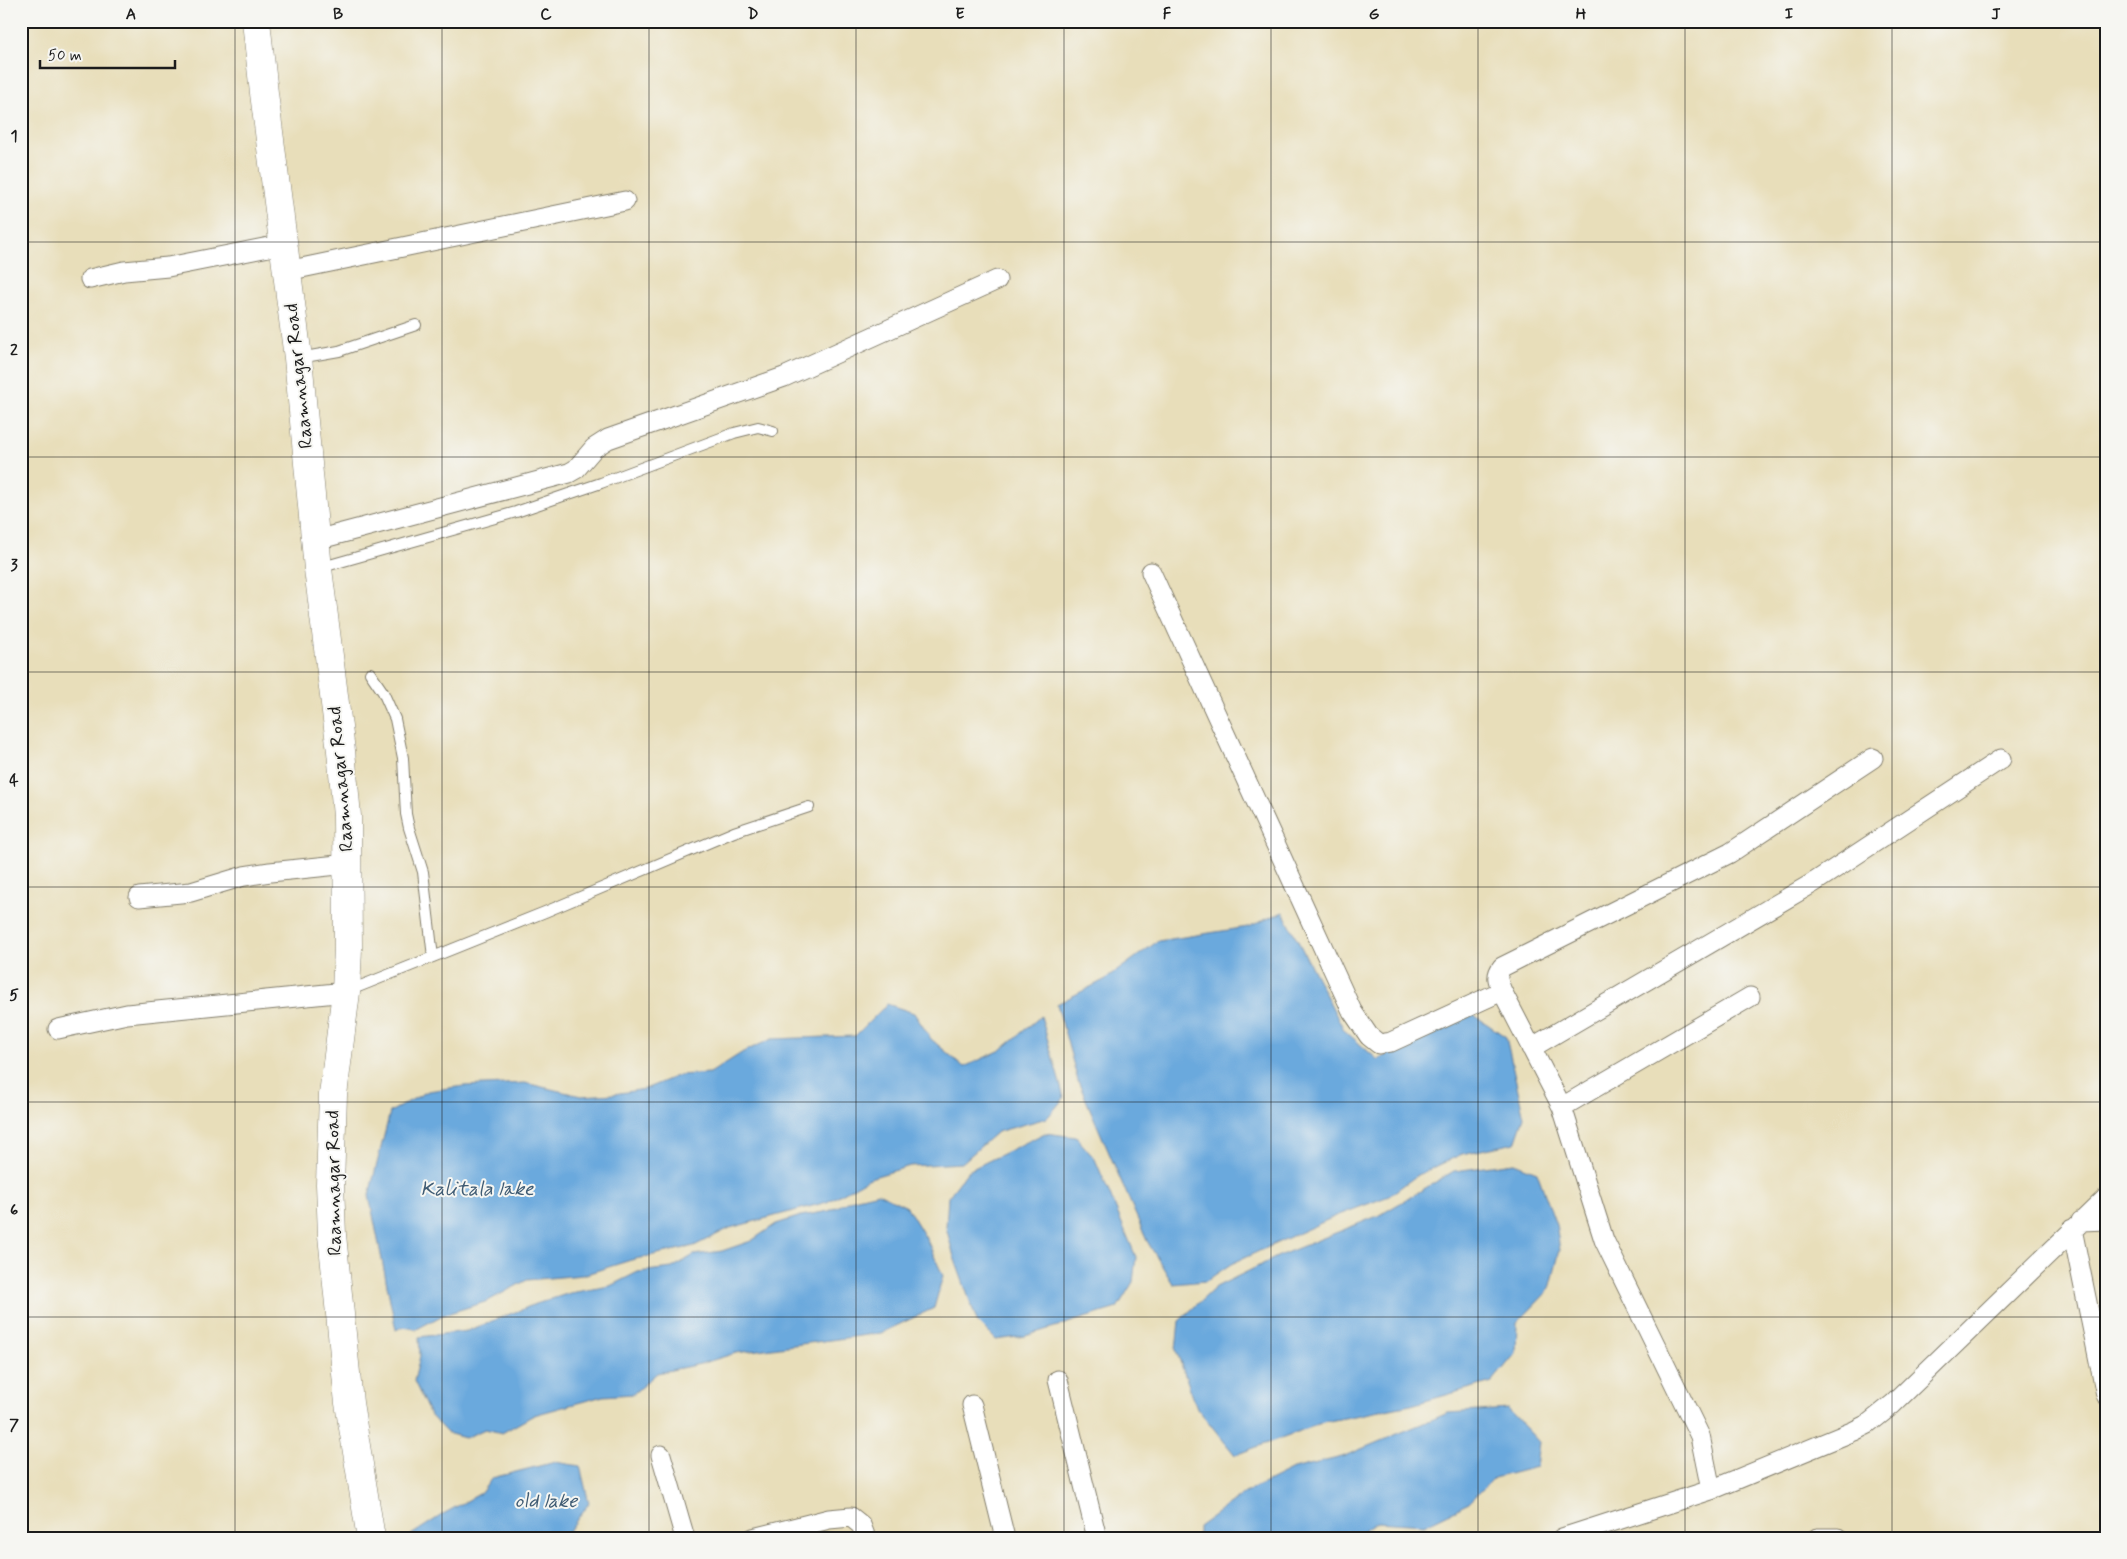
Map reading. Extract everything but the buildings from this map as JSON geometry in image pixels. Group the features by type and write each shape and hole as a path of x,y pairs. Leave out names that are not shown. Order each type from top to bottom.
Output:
{"highway":[{"name":"Raamnagar Road","path":"256,21 298,358 318,569 341,751 347,816 349,916 346,992 333,1095 330,1184 332,1235 349,1403 371,1538"}],"street":[{"path":"287,272 625,201"},
{"path":"90,278 124,271 168,267 284,244"},
{"path":"316,540 568,473 576,469 594,448 608,439 784,377 997,280"},
{"path":"1151,572 1352,1011 1369,1036 1380,1044 1391,1042 1502,991"},
{"path":"1711,1490 1700,1436 1604,1240 1562,1107 1496,978 1502,967 1730,853 1873,758"},
{"path":"1531,1048 1812,883 2001,758"},
{"path":"139,897 190,892 244,876 348,864"},
{"path":"58,1029 127,1014 346,992"},
{"path":"1562,1107 1750,997"},
{"path":"1562,1538 1711,1490 1854,1431 1874,1420 1893,1404 2106,1198"},
{"path":"2076,1225 2106,1220"},
{"path":"2076,1225 2106,1395"},
{"path":"1058,1380 1097,1538"},
{"path":"972,1405 1004,1538"},
{"path":"661,1455 685,1538"},
{"path":"753,1538 829,1519 851,1517 861,1525 866,1538"},
{"path":"1818,1538 1838,1538"}],"lane":[{"path":"298,358 339,351 416,325"},
{"path":"318,569 516,512 602,483 734,433 758,427 773,430"},
{"path":"370,673 383,692 395,719 403,758 406,814 423,872 433,957"},
{"path":"346,992 545,912 734,832 809,807"}],"water":[{"path":"1283,912 1344,1030 1378,1060 1424,1031 1468,1011 1506,1037 1524,1117 1515,1143 1462,1154 1416,1176 1389,1196 1336,1216 1231,1264 1206,1281 1173,1284 1147,1241 1078,1081 1057,1004 1106,979 1158,941 1248,927"},
{"name":"Kalitala lake","path":"887,1004 914,1013 931,1039 964,1067 1001,1050 1041,1016 1064,1098 1047,1118 997,1132 962,1163 910,1166 870,1178 827,1202 730,1228 694,1246 631,1260 583,1275 527,1280 488,1301 443,1315 417,1329 402,1327 396,1330 369,1195 390,1112 428,1091 464,1086 525,1083 581,1096 614,1094 645,1089 679,1075 710,1073 743,1052 772,1039 855,1036"},
{"path":"1045,1133 1076,1137 1095,1159 1136,1257 1133,1282 1117,1308 1025,1336 996,1340 977,1321 954,1257 946,1227 948,1197 968,1171"},
{"path":"1514,1163 1537,1172 1556,1225 1560,1250 1550,1289 1517,1323 1516,1353 1492,1382 1411,1405 1324,1422 1235,1455 1197,1408 1176,1350 1179,1321 1216,1287 1281,1255 1380,1215 1454,1171"},
{"path":"878,1193 907,1207 927,1240 943,1276 934,1308 881,1333 736,1353 700,1364 657,1373 633,1394 603,1396 534,1415 502,1433 485,1429 465,1438 447,1433 430,1415 414,1381 420,1356 419,1337 467,1331 533,1305 570,1293 610,1286 638,1272 672,1268 694,1255 722,1251 751,1241 776,1224 801,1216 829,1211 853,1199"},
{"path":"1508,1409 1539,1442 1536,1467 1494,1478 1469,1503 1424,1525 1377,1522 1353,1538 1198,1538 1198,1527 1245,1493 1293,1469 1342,1457 1448,1413"},
{"name":"old lake","path":"555,1462 580,1466 589,1503 564,1538 411,1538 411,1535 445,1513 481,1493 492,1478"}]}
